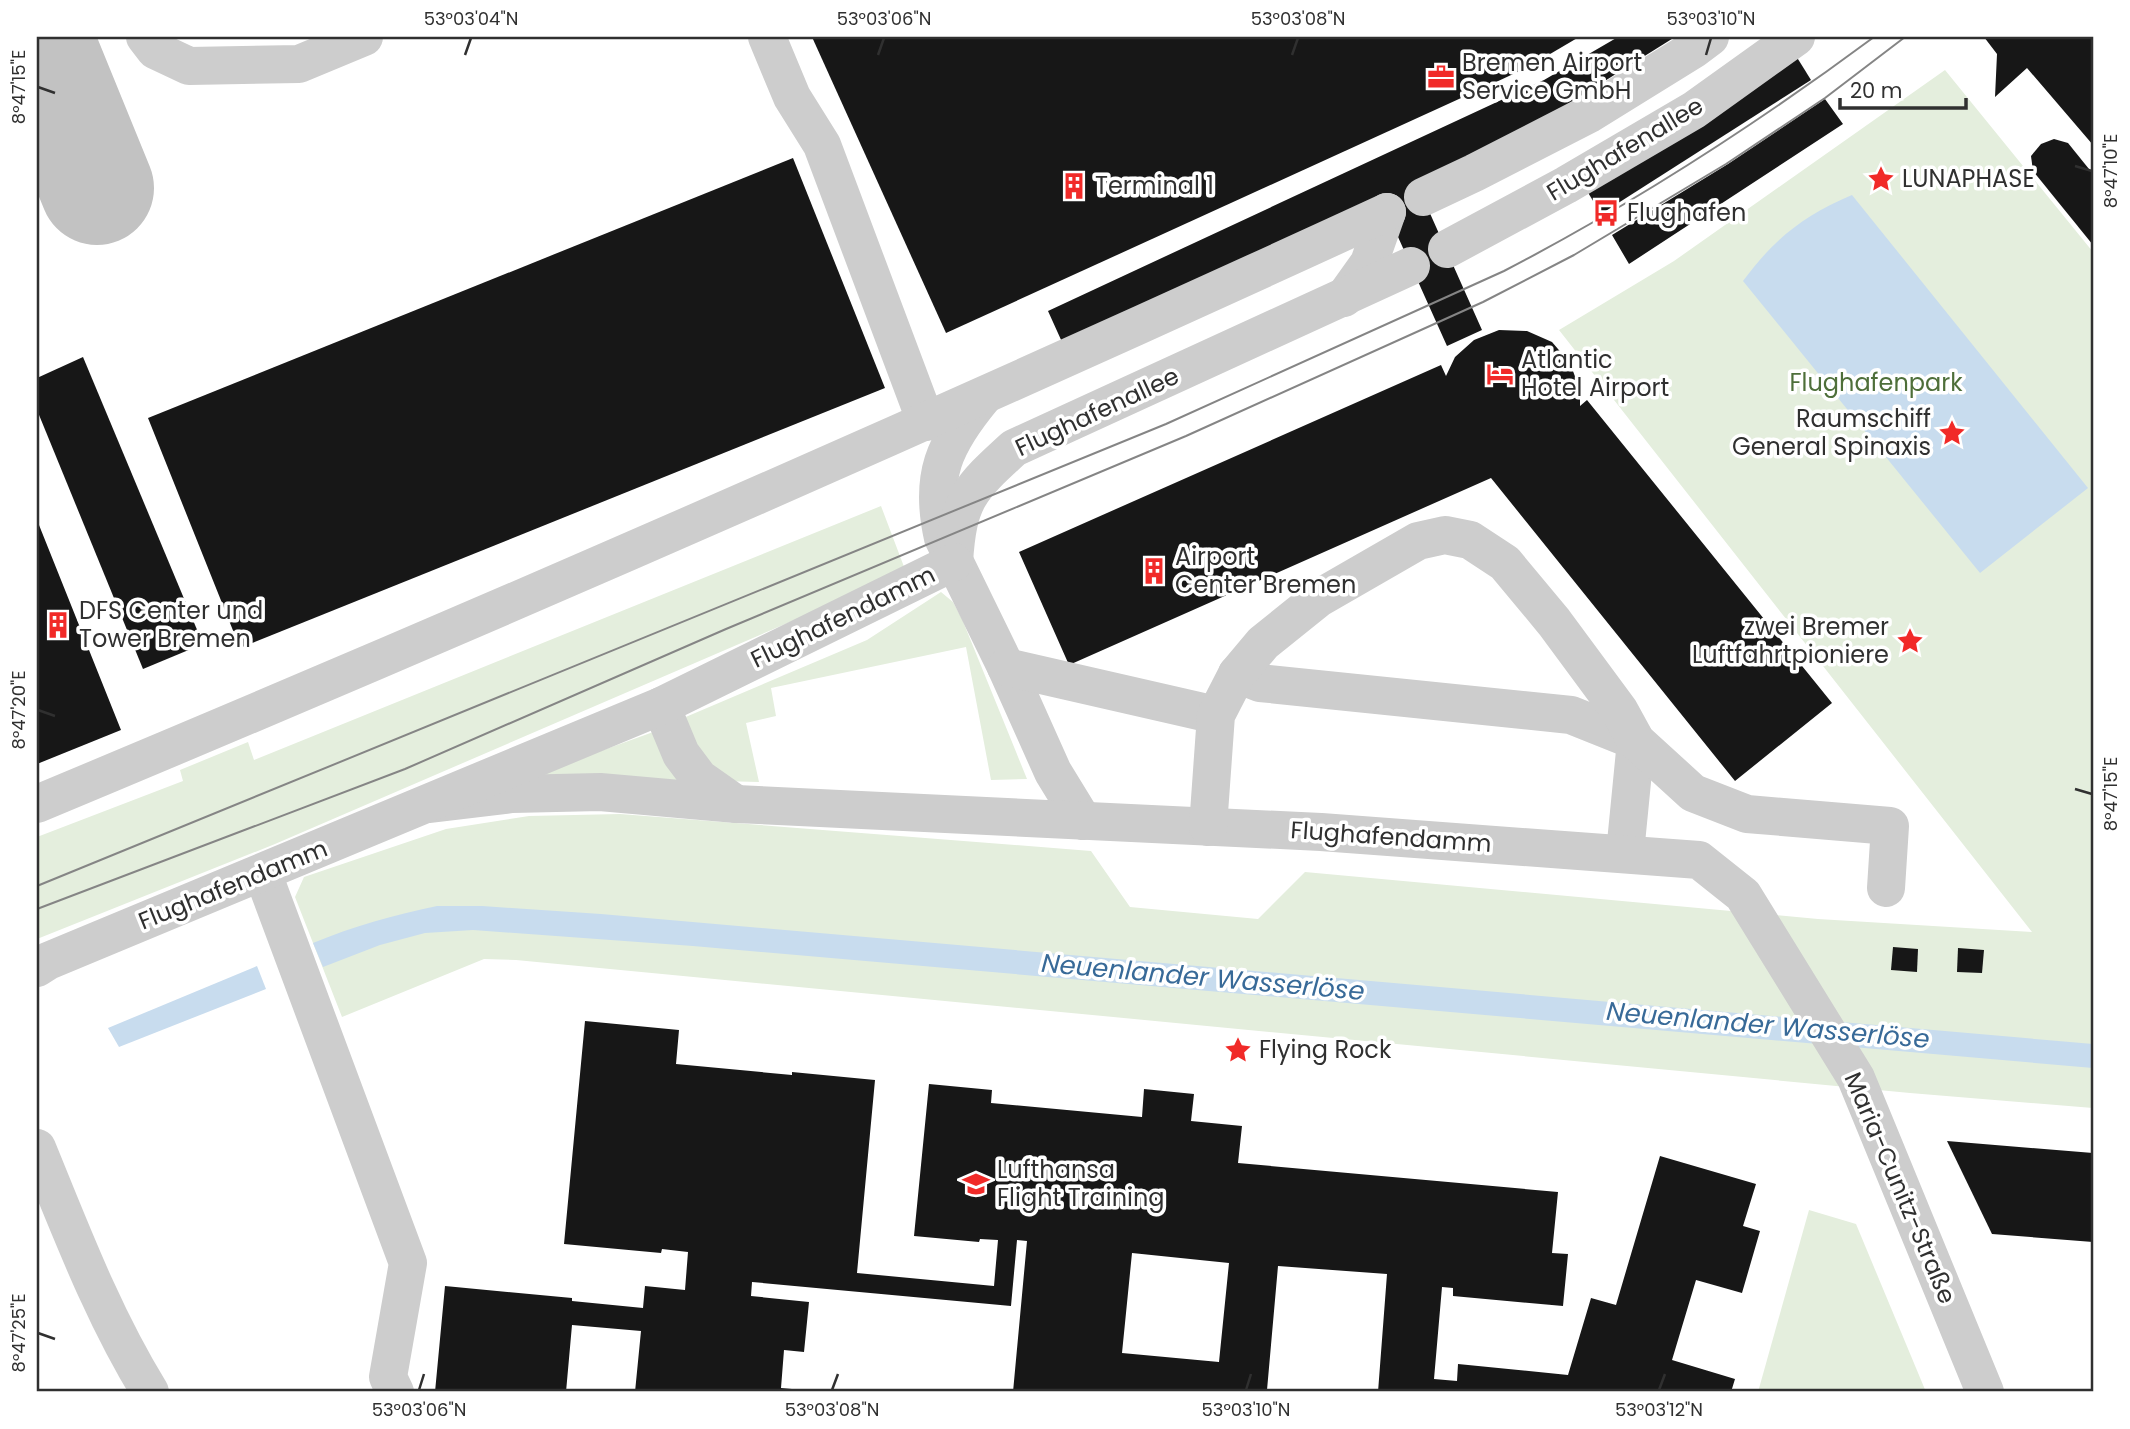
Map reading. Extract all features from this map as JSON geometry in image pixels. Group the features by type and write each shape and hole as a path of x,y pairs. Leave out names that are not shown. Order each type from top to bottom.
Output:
{"street":[{"path":"145,37 155,50 189,66 299,64 364,37"},
{"path":"767,37 792,97 822,145 926,422"},
{"name":"Flughafenallee","path":"1496,224 1425,196 1589,114 1710,37"},
{"name":"Flughafenallee","path":"1447,249 1496,224 1694,110 1796,37"},
{"path":"37,804 260,711 926,422 1387,212 1369,263 1344,298"},
{"name":"Flughafenallee","path":"954,562 956,533 962,508 979,480 1014,448 1411,266"},
{"path":"954,562 943,538 938,516 937,482 948,447 961,424 984,396"},
{"path":"1208,827 1216,715 1237,674 1264,643 1319,598 1418,541 1444,535 1470,540 1505,563 1554,622 1619,710 1636,741 1693,793 1747,814 1890,826 1886,888"},
{"name":"Flughafendamm","path":"37,968 48,961 661,706 954,562 1006,667 1053,772 1083,821"},
{"path":"1006,667 1216,715"},
{"path":"1237,674 1260,684 1571,716 1636,741"},
{"path":"661,706 681,754 699,778 736,804"},
{"path":"1625,853 1636,741"},
{"name":"Flughafendamm","path":"430,804 512,794 600,792 736,804 1208,827 1699,860"},
{"name":"Maria-Cunitz-Straße","path":"1699,860 1743,895 1856,1077 1985,1392"},
{"path":"262,874 408,1263 388,1377 395,1392"},
{"path":"37,1147 104,1307 132,1364 150,1392"}],"green space":[{"name":"Flughafenpark","path":"1945,70 2093,252 2093,1108 1910,1093 516,960 484,959 342,1017 295,897 304,877 446,829 529,816 620,814 1091,851 1130,907 1258,919 1305,872 1818,919 2032,932 1559,330 1674,261"},
{"path":"881,506 906,572 275,844 37,939 37,837 183,781 180,770 248,742 254,760"},
{"path":"941,592 953,602 962,619 1027,779 991,780 966,647 771,688 776,716 746,723 759,782 720,781 681,719 867,640"},
{"path":"656,731 685,784 523,779"},
{"path":"1809,1210 1856,1224 1926,1392 1758,1392"}],"water":[{"path":"1852,195 2088,488 1980,573 1743,281 1767,252 1791,230 1819,211"},
{"name":"Neuenlander Wasserlöse","path":"437,906 482,906 601,914 2093,1044 2093,1068 693,946 473,930 425,933 380,945 323,967 313,943 374,922"},
{"path":"257,966 266,989 119,1047 108,1028"}],"building":[{"name":"Terminal 1","path":"812,37 1579,37 1528,67 1494,83 946,333"},
{"path":"1618,37 1675,37 1544,119 1416,182 1482,330 1447,346 1381,199 1062,342 1048,311 1544,80"},
{"path":"1984,37 2093,37 2093,145 2027,68 1995,97 1997,54"},
{"path":"1793,51 1811,80 1601,214 1584,186"},
{"path":"1825,99 1843,124 1629,264 1612,235 1728,164"},
{"path":"2054,139 2068,143 2093,174 2093,245 2033,171 2031,156 2041,144"},
{"path":"793,158 885,388 240,648 148,418"},
{"name":"Airport Center Bremen","path":"1499,330 1527,331 1552,342 1570,363 1580,390 1580,406 1587,400 1832,703 1735,781 1491,478 1069,665 1019,552 1441,365 1446,376 1455,357 1474,340"},
{"path":"83,357 203,644 143,669 37,410 37,378"},
{"name":"DFS Center und Tower Bremen","path":"37,520 121,730 37,764"},
{"path":"1893,947 1918,949 1917,972 1891,970"},
{"path":"1958,948 1984,950 1982,973 1957,972"},
{"path":"585,1021 679,1030 676,1064 875,1080 857,1273 994,1286 998,1240 980,1239 979,1242 914,1236 929,1084 992,1090 991,1103 1142,1117 1144,1089 1194,1094 1191,1121 1242,1126 1238,1163 1558,1192 1552,1253 1568,1254 1563,1306 1453,1296 1453,1288 1442,1287 1434,1379 1457,1381 1458,1364 1568,1375 1591,1298 1616,1305 1660,1156 1756,1184 1743,1226 1760,1231 1742,1293 1696,1280 1672,1360 1735,1379 1731,1392 1378,1392 1387,1274 1278,1266 1267,1390 1275,1392 1013,1392 1027,1241 1017,1240 1011,1306 752,1282 751,1296 809,1302 804,1352 784,1350 781,1388 803,1392 635,1392 641,1331 572,1325 566,1392 435,1392 445,1286 643,1308 645,1286 685,1290 688,1252 662,1249 661,1253 564,1244","holes":["1132,1253 1229,1263 1219,1362 1122,1353"]},
{"path":"1947,1141 2093,1153 2093,1242 1992,1234"}],"taxiway":[{"path":"37,41 97,188"}],"tram line":[{"path":"37,886 1166,424 1504,271 1600,218 1694,161 1874,37"},
{"path":"37,909 405,769 726,629 1186,436 1483,302 1574,255 1726,164 1825,98 1905,37"}],"place":[{"name":"Bremen Airport Service GmbH","path":"1441,77"},
{"name":"LUNAPHASE","path":"1881,179"},
{"name":"Terminal 1","path":"1074,186"},
{"name":"Flughafen","path":"1606,213"},
{"name":"Atlantic Hotel Airport","path":"1500,374"},
{"name":"Raumschiff General Spinaxis","path":"1952,433"},
{"name":"Airport Center Bremen","path":"1154,571"},
{"name":"DFS Center und Tower Bremen","path":"58,625"},
{"name":"zwei Bremer Luftfahrtpioniere","path":"1910,641"},
{"name":"Flying Rock","path":"1238,1050"},
{"name":"Lufthansa Flight Training","path":"976,1184"}]}
